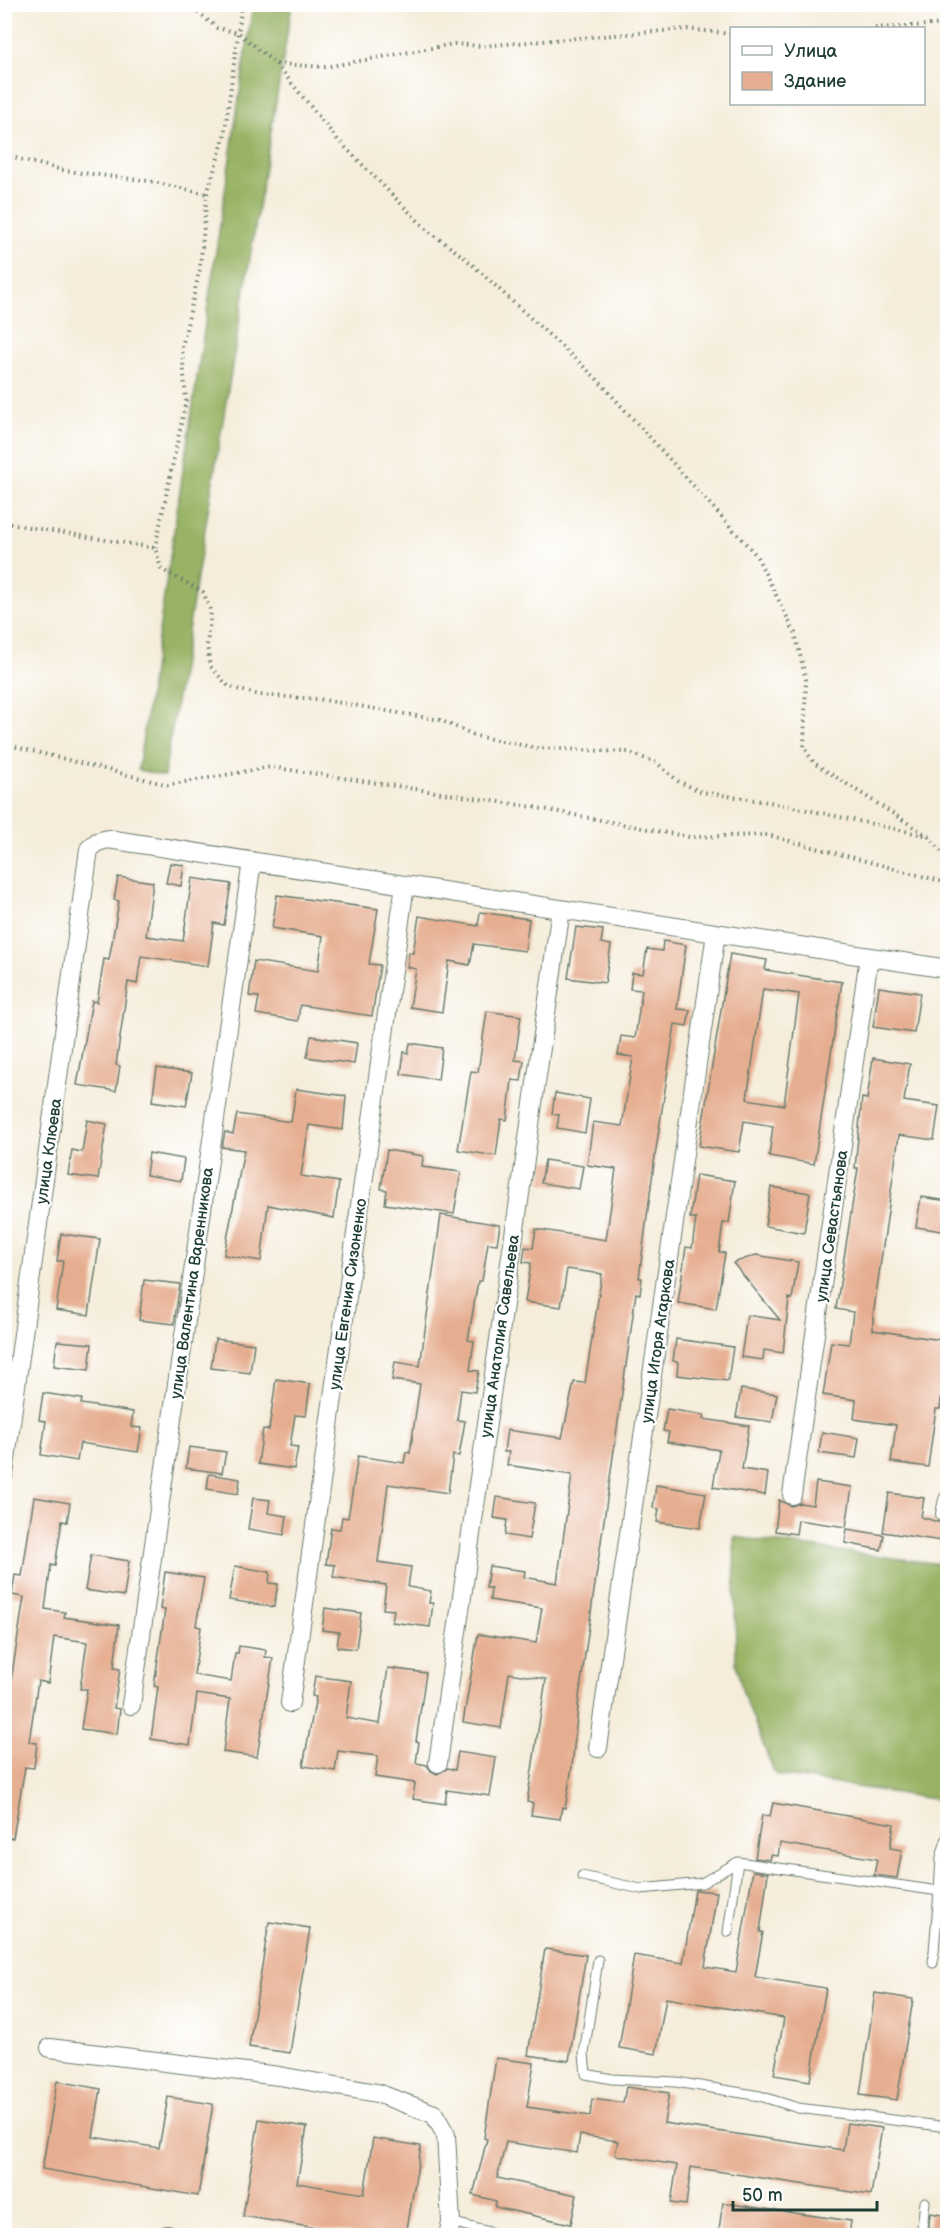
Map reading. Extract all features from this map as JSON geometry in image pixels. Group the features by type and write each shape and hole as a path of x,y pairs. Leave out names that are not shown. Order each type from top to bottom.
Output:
{"street":[{"name":"улица Клюева","path":"4,1474 89,849 97,842 108,839 252,861"},
{"path":"252,861 948,969"},
{"name":"улица Валентина Варенникова","path":"131,1705 252,861"},
{"name":"улица Евгения Сизоненко","path":"290,1703 405,885"},
{"name":"улица Анатолия Савельева","path":"438,1763 561,909"},
{"name":"улица Игоря Агаркова","path":"598,1748 716,933"},
{"name":"улица Севастьянова","path":"792,1495 869,957"},
{"path":"50,2048 279,2076 377,2093 434,2114 446,2135 449,2229"}],"lane":[{"path":"933,1963 941,1857 948,1834"},
{"path":"582,1876 641,1889 702,1883 738,1862 939,1891"},
{"path":"728,1932 738,1862"},
{"path":"598,1960 584,2054 586,2074 612,2079 676,2082 760,2096 798,2108 948,2127"},
{"path":"921,2235 925,2202"},
{"path":"449,2229 505,2235"}],"path":[{"path":"182,4 193,8 217,28 239,33 276,64 338,140 427,230 465,258 596,378 756,555 795,633 806,680 804,748 814,763 928,836 948,859"},
{"path":"242,4 224,138 207,194 200,268 182,347 186,401 155,548 161,569 203,592 211,612 207,645 210,666 229,687 259,695 318,699 440,720 476,736 537,748 628,752 657,763 678,781 702,792 775,803 928,836"},
{"path":"893,27 948,24"},
{"path":"276,64 326,67 454,45 482,46 686,29 730,34"},
{"path":"4,155 66,171 149,181 207,194"},
{"path":"4,523 155,548"},
{"path":"4,744 168,785 271,767 533,807 689,837 768,835 948,883"}],"green space":[{"path":"253,5 292,5 164,776 138,770"},
{"path":"734,1537 947,1565 947,1801 775,1774 743,1693 736,1664"}],"building":[{"path":"170,863 184,865 181,886 166,883"},
{"path":"118,877 153,882 146,936 183,941 192,878 231,884 224,925 214,923 208,966 141,956 137,984 128,982 116,1065 120,1066 116,1091 77,1085 92,1001 97,1002 104,959 109,960 119,901 114,900"},
{"path":"277,895 378,909 369,964 380,965 372,1016 300,1005 298,1021 256,1014 259,997 249,996 254,961 318,971 323,936 272,928"},
{"path":"480,912 529,919 525,951 474,944 470,965 449,961 442,1012 410,1007 416,969 407,967 409,952 413,953 419,916 478,926"},
{"path":"576,927 603,930 601,943 611,945 605,983 568,978"},
{"path":"663,941 686,945 677,1009 690,1010 687,1026 675,1024 639,1278 642,1278 640,1294 636,1293 579,1697 572,1767 565,1808 562,1807 560,1819 531,1815 533,1803 527,1802 546,1679 509,1673 501,1728 463,1722 478,1634 536,1643 542,1608 490,1600 491,1588 486,1588 489,1566 525,1571 524,1577 557,1583 572,1475 507,1465 509,1452 504,1452 507,1430 562,1438 574,1382 585,1383 602,1274 567,1269 561,1307 525,1302 531,1263 523,1262 525,1247 533,1248 536,1229 606,1240 616,1169 587,1165 593,1122 622,1126 633,1057 618,1055 621,1036 635,1038 642,990 630,989 632,973 643,974 647,949 662,951"},
{"path":"730,954 767,960 765,970 842,982 814,1164 769,1156 773,1126 744,1121 739,1152 699,1146","holes":["763,989 799,994 784,1105 747,1099"]},
{"path":"879,987 920,993 914,1033 873,1027"},
{"path":"487,1011 521,1016 515,1060 524,1061 521,1081 512,1080 507,1120 501,1119 496,1156 458,1150 471,1071 478,1072"},
{"path":"311,1036 357,1043 354,1064 307,1057"},
{"path":"410,1043 442,1048 438,1080 401,1074 404,1052 408,1053"},
{"path":"873,1058 910,1064 904,1101 939,1106 934,1140 899,1135 873,1316 873,1330 948,1341 940,1409 936,1409 928,1467 891,1462 896,1425 854,1419 856,1400 823,1395 831,1342 849,1344 853,1312 836,1309 858,1168 855,1168 862,1098 867,1099"},
{"path":"157,1068 192,1073 186,1106 152,1101"},
{"path":"296,1089 346,1096 343,1130 309,1125 301,1176 339,1182 334,1218 268,1205 261,1261 224,1255 244,1150 222,1147 225,1132 233,1134 237,1114 291,1122"},
{"path":"555,1093 590,1099 585,1133 557,1128 559,1115 552,1114"},
{"path":"87,1120 107,1124 98,1179 68,1175 72,1150 82,1152"},
{"path":"387,1150 423,1156 422,1167 461,1172 454,1214 385,1204 387,1190 381,1189"},
{"path":"149,1153 184,1159 181,1181 146,1175"},
{"path":"545,1160 583,1166 579,1189 541,1183"},
{"path":"696,1175 735,1181 729,1223 723,1223 719,1252 725,1253 716,1309 678,1303 686,1247 692,1248 696,1218 690,1218"},
{"path":"771,1187 810,1193 804,1233 765,1226"},
{"path":"921,1197 948,1201 948,1232 916,1227"},
{"path":"441,1215 500,1225 497,1244 488,1243 482,1281 478,1281 468,1340 474,1341 470,1370 479,1371 475,1392 461,1390 457,1420 465,1421 459,1456 453,1455 448,1493 388,1484 378,1562 411,1567 408,1587 431,1591 429,1603 433,1603 430,1627 392,1622 394,1610 383,1609 386,1585 333,1577 335,1565 326,1564 331,1528 340,1529 342,1517 348,1518 358,1456 404,1463 406,1452 410,1453 420,1384 392,1380 395,1362 420,1366"},
{"path":"61,1234 100,1239 89,1315 56,1310 63,1261 57,1261"},
{"path":"756,1255 798,1262 792,1299 789,1298 783,1353 764,1350 763,1360 741,1357 747,1315 780,1320 733,1263"},
{"path":"144,1280 180,1284 174,1324 139,1320"},
{"path":"215,1339 254,1344 250,1373 211,1368"},
{"path":"676,1339 733,1347 728,1381 677,1375 678,1362 673,1361"},
{"path":"57,1341 92,1344 89,1370 54,1366"},
{"path":"276,1379 310,1384 306,1416 295,1415 290,1446 298,1447 294,1469 258,1464 263,1429 269,1430"},
{"path":"741,1389 777,1394 772,1422 736,1417"},
{"path":"43,1393 82,1399 81,1404 133,1412 131,1427 142,1428 138,1452 80,1443 77,1461 41,1455 46,1421 39,1420"},
{"path":"667,1409 704,1415 703,1419 749,1426 742,1469 768,1473 765,1495 713,1487 719,1450 667,1442 669,1432 663,1431"},
{"path":"822,1432 859,1438 856,1458 819,1453"},
{"path":"189,1447 226,1452 222,1473 186,1468"},
{"path":"209,1474 240,1479 238,1494 207,1489"},
{"path":"816,1482 852,1487 846,1527 798,1520 796,1534 775,1531 779,1500 791,1506 800,1503 813,1505"},
{"path":"656,1485 706,1493 700,1528 657,1522 659,1509 653,1508"},
{"path":"889,1493 924,1498 921,1517 948,1525 948,1542 883,1532"},
{"path":"34,1497 70,1503 67,1522 62,1521 55,1566 51,1565 45,1609 65,1612 64,1617 119,1625 114,1668 120,1669 114,1708 120,1709 117,1734 81,1729 87,1689 80,1689 87,1642 54,1637 48,1683 38,1681 29,1742 37,1743 34,1768 25,1767 13,1838 4,1837 4,1700 8,1700 24,1597 12,1595 15,1575 22,1576"},
{"path":"497,1497 535,1503 529,1539 505,1535 507,1520 494,1518"},
{"path":"253,1498 270,1500 268,1513 287,1516 284,1535 248,1529"},
{"path":"847,1529 884,1535 881,1550 845,1543"},
{"path":"91,1555 129,1561 124,1596 85,1590"},
{"path":"235,1566 270,1572 269,1583 278,1584 274,1607 229,1600"},
{"path":"165,1572 204,1578 196,1626 201,1627 194,1675 231,1681 235,1653 238,1653 239,1646 266,1650 265,1657 273,1658 257,1757 223,1752 230,1699 197,1694 190,1745 151,1739 158,1687 154,1686 165,1610 160,1609"},
{"path":"325,1608 361,1613 356,1649 337,1647 339,1632 322,1630"},
{"path":"388,1668 426,1673 416,1741 419,1742 416,1763 427,1765 437,1774 448,1768 455,1770 458,1752 496,1758 490,1796 447,1790 445,1804 413,1799 415,1783 375,1777 378,1756 338,1751 335,1771 303,1766 316,1697 312,1696 315,1676 351,1681 346,1718 380,1724"},
{"path":"773,1803 894,1824 890,1848 902,1850 897,1878 874,1875 877,1859 780,1843 778,1856 771,1855 770,1860 755,1858 762,1815 770,1816"},
{"path":"753,1871 768,1873 760,1932 763,1932 755,1977 826,1988 810,2081 774,2075 784,2018 732,2009 666,1998 656,2054 619,2048 634,1955 683,1963 695,1890 717,1892 705,1967 736,1972"},
{"path":"269,1922 310,1928 290,2053 249,2047"},
{"path":"545,1949 586,1955 569,2061 528,2055"},
{"path":"875,1993 913,1999 897,2100 860,2095"},
{"path":"496,2058 534,2063 527,2107 590,2116 592,2099 623,2103 626,2087 669,2093 664,2123 843,2150 847,2123 882,2128 871,2195 691,2167 686,2205 671,2203 677,2165 615,2155 618,2141 580,2135 577,2153 506,2142 497,2178 577,2195 571,2224 495,2207 496,2201 473,2195 487,2139 484,2138"},
{"path":"57,2081 101,2089 93,2137 159,2148 168,2097 213,2104 198,2196 42,2169"},
{"path":"259,2119 307,2127 297,2183 364,2194 373,2138 421,2146 406,2235 359,2235 243,2216"},
{"path":"723,2203 851,2221 849,2235 718,2235"},
{"path":"930,2213 948,2216 948,2235 928,2235"}]}
